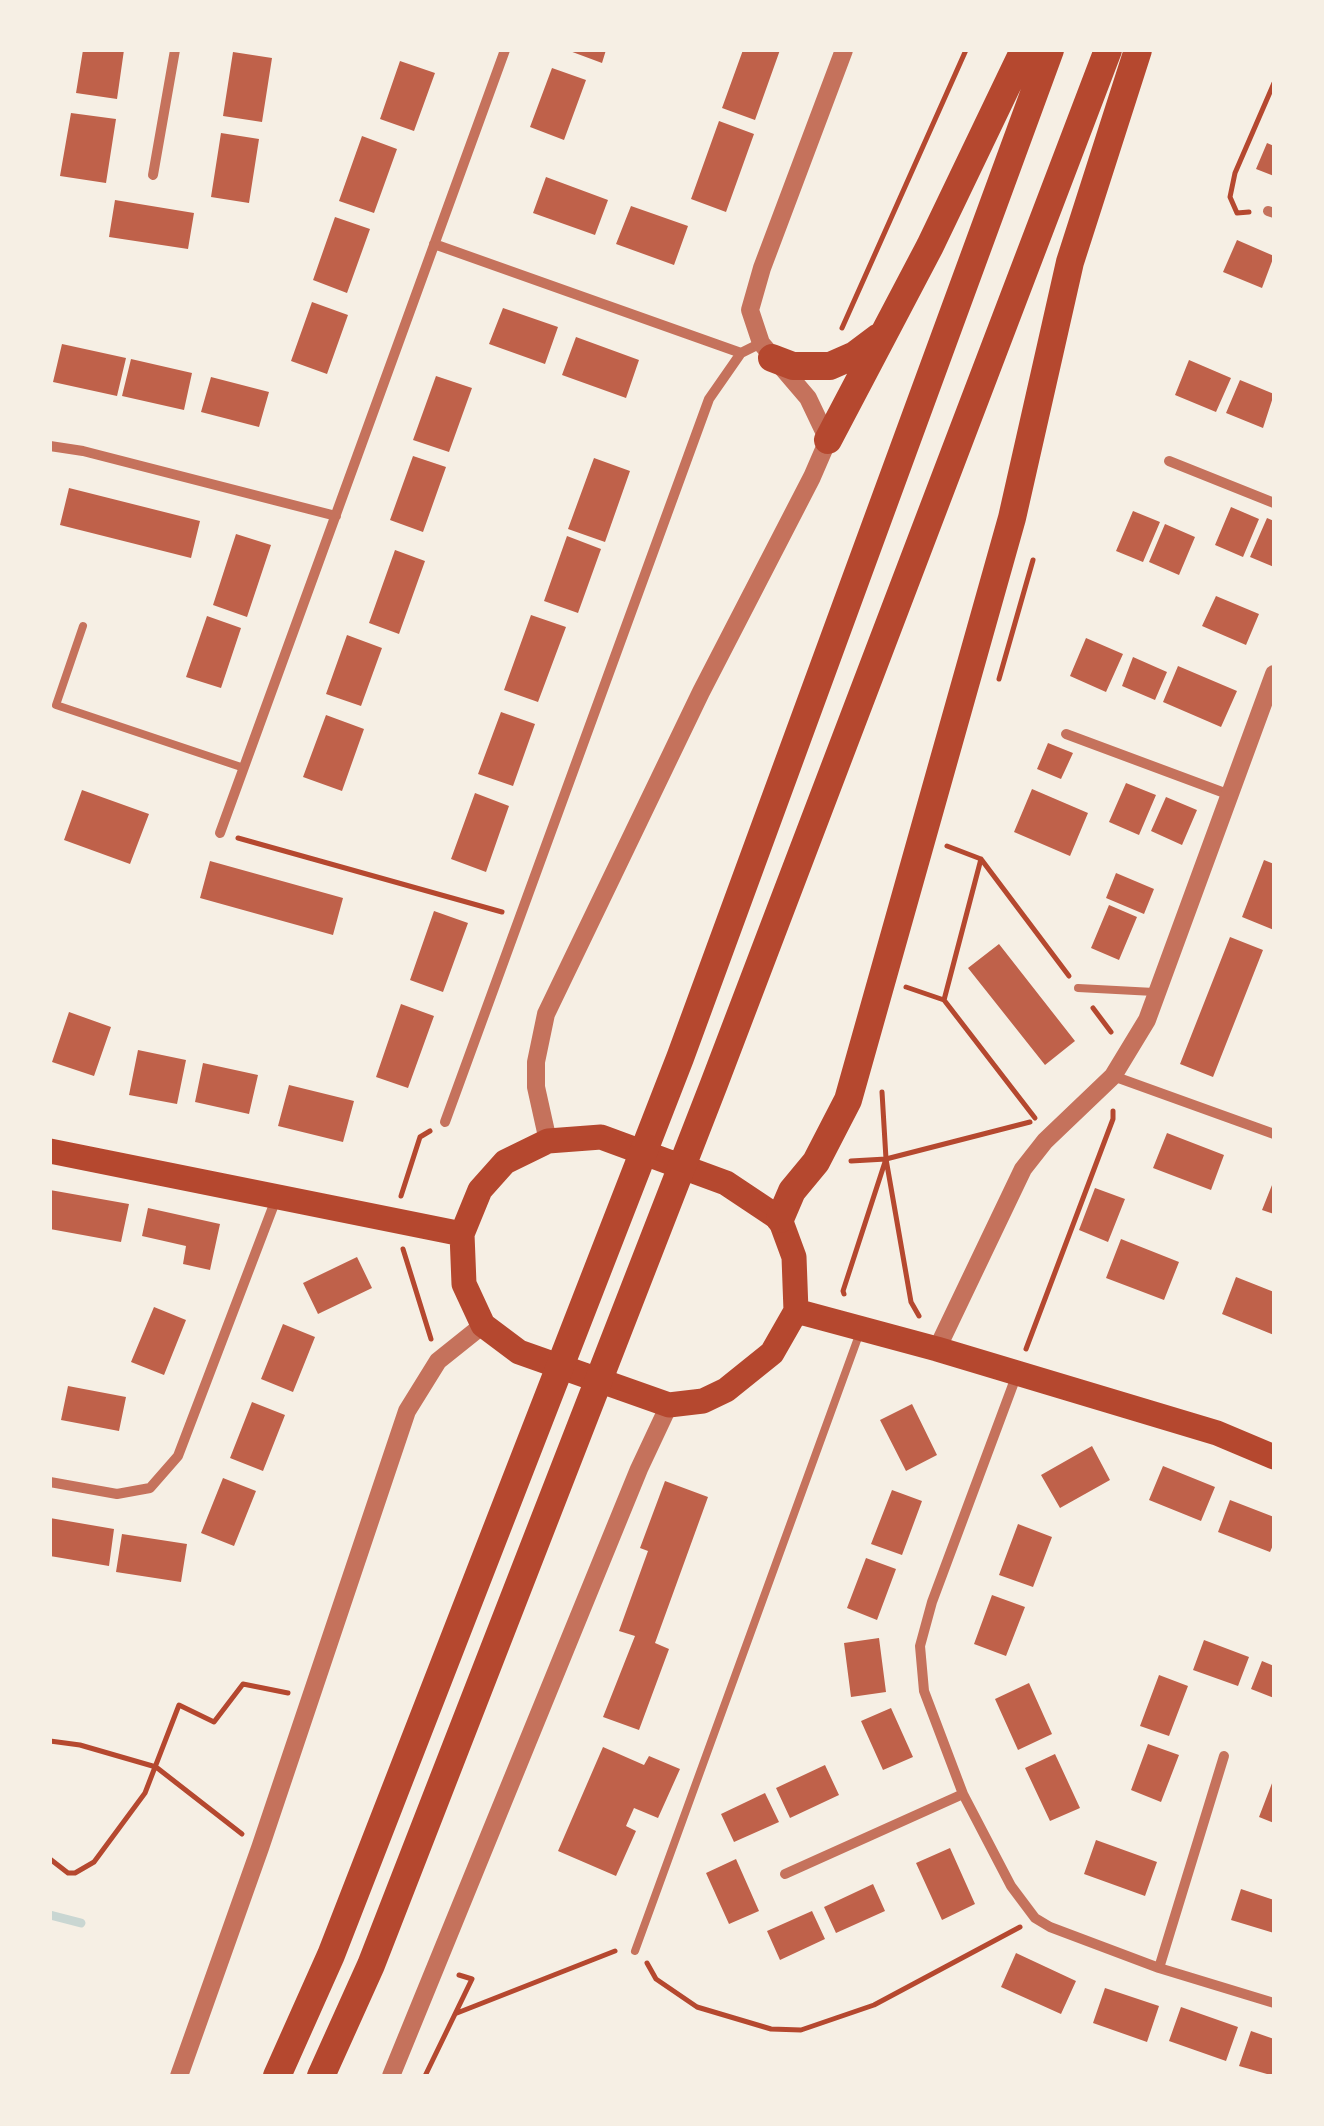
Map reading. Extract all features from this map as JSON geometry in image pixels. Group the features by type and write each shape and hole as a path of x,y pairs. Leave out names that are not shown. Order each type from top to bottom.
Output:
{"highway":[{"path":"828,440 930,246 1024,50"},
{"path":"277,2076 332,1955 680,1058 1050,50"},
{"path":"321,2076 371,1966 1108,50"},
{"path":"780,1219 792,1191 816,1162 848,1100 1012,518 1070,262 1138,50"},
{"path":"767,351 793,366 830,366 855,356 884,332"}],"main road":[{"path":"601,1138 726,1183 780,1219 794,1257 796,1311 772,1352 726,1390 703,1401 670,1405 519,1352 483,1325 464,1284 462,1234 480,1190 505,1162 548,1141 601,1138"},
{"path":"50,1150 462,1234"},
{"path":"796,1311 1217,1433 1274,1458"}],"street":[{"path":"153,175 176,50"},
{"path":"220,833 505,50"},
{"path":"548,1141 536,1086 536,1062 546,1014 692,710 828,440 808,398 767,351 751,320 752,299 844,50"},
{"path":"434,244 740,352 767,351"},
{"path":"446,1122 709,399 740,352"},
{"path":"50,446 336,516"},
{"path":"1169,461 1274,502"},
{"path":"937,1349 1014,1184 1056,1130 1113,1076 1137,1040 1274,674"},
{"path":"1066,734 1230,796"},
{"path":"1113,1076 1274,1134"},
{"path":"50,1482 116,1494 150,1488 178,1456 277,1195"},
{"path":"179,2076 407,1411 438,1360 483,1325"},
{"path":"1016,1374 932,1602 920,1646 924,1691 963,1794 1010,1886 1036,1918 1070,1937 1274,2003"},
{"path":"391,2076 639,1470 670,1405"},
{"path":"1158,1968 1224,1756"},
{"path":"785,1874 963,1794"}],"lane":[{"path":"83,626 56,705 244,768"},
{"path":"1078,988 1158,992"},
{"path":"634,1951 860,1330"}],"path":[{"path":"841,329 966,50"},
{"path":"1271,212 1236,213 1230,197 1235,172 1274,83"},
{"path":"220,833 519,916"},
{"path":"944,845 982,859 1115,1038 1113,1119 1016,1374"},
{"path":"944,1000 982,859"},
{"path":"904,986 944,1000 1037,1120 1056,1130"},
{"path":"816,1162 886,1159 1037,1120"},
{"path":"860,1330 843,1290 886,1159"},
{"path":"886,1159 911,1302 937,1349"},
{"path":"50,1859 68,1873 76,1874 94,1862 133,1814 180,1705 214,1722 243,1684 310,1699"},
{"path":"50,1741 80,1745 156,1767 260,1848"},
{"path":"457,2013 610,1951 634,1951 648,1964 656,1980 697,2007 771,2028 800,2030 874,2005 1036,1918"},
{"path":"425,2076 472,1980 437,1967"}],"building":[{"path":"83,50 124,50 117,99 76,93"},
{"path":"567,50 606,50 602,63"},
{"path":"743,50 780,50 755,120 722,108"},
{"path":"233,52 272,58 262,122 223,116"},
{"path":"400,61 435,73 414,131 380,119"},
{"path":"552,68 586,80 564,140 530,127"},
{"path":"71,113 116,119 106,183 60,176"},
{"path":"719,121 754,134 726,212 691,199"},
{"path":"221,133 259,139 249,203 211,197"},
{"path":"362,136 397,149 374,213 339,201"},
{"path":"1267,143 1274,146 1274,176 1256,169"},
{"path":"546,177 608,200 595,235 533,213"},
{"path":"115,200 194,213 188,249 109,237"},
{"path":"631,206 688,226 674,265 616,244"},
{"path":"335,217 370,229 347,293 313,280"},
{"path":"1237,240 1274,256 1262,288 1223,272"},
{"path":"312,302 348,315 327,374 291,361"},
{"path":"503,308 558,327 545,364 489,344"},
{"path":"576,337 639,360 626,398 562,375"},
{"path":"62,344 126,358 117,396 53,382"},
{"path":"131,359 192,373 184,410 122,396"},
{"path":"1189,360 1231,378 1216,412 1175,395"},
{"path":"436,376 472,388 449,452 413,440"},
{"path":"211,377 269,392 259,427 201,412"},
{"path":"1240,380 1274,394 1263,428 1226,413"},
{"path":"413,456 446,467 423,532 390,520"},
{"path":"594,458 630,471 605,542 568,529"},
{"path":"69,488 200,521 191,558 60,525"},
{"path":"1231,507 1259,519 1243,557 1215,545"},
{"path":"1133,511 1160,522 1143,562 1116,551"},
{"path":"1267,518 1274,521 1274,567 1250,557"},
{"path":"1165,524 1195,537 1179,575 1149,562"},
{"path":"236,534 271,545 247,617 213,605"},
{"path":"567,536 601,549 578,613 544,601"},
{"path":"395,550 425,561 399,634 369,623"},
{"path":"1216,596 1259,614 1246,645 1202,626"},
{"path":"531,615 566,627 538,702 504,690"},
{"path":"207,616 241,628 221,688 186,677"},
{"path":"347,635 382,648 361,706 326,694"},
{"path":"1086,638 1123,654 1106,692 1070,676"},
{"path":"1133,657 1167,672 1155,700 1122,686"},
{"path":"1178,666 1237,691 1221,727 1163,702"},
{"path":"501,712 535,724 513,786 478,774"},
{"path":"326,715 364,729 342,791 303,777"},
{"path":"1048,743 1073,753 1061,779 1037,769"},
{"path":"1126,783 1156,795 1139,835 1109,822"},
{"path":"1032,789 1088,813 1070,856 1014,832"},
{"path":"82,790 149,814 130,864 64,840"},
{"path":"475,793 509,806 486,872 451,859"},
{"path":"1166,797 1197,810 1182,845 1151,831"},
{"path":"1264,860 1274,864 1274,930 1242,917"},
{"path":"210,861 343,898 333,935 200,898"},
{"path":"1116,873 1154,889 1144,914 1106,898"},
{"path":"1109,905 1137,917 1119,960 1091,948"},
{"path":"434,911 468,923 443,992 410,980"},
{"path":"1230,937 1263,950 1213,1077 1180,1064"},
{"path":"999,944 1075,1041 1045,1065 968,968"},
{"path":"401,1004 434,1016 408,1088 376,1077"},
{"path":"69,1012 111,1027 94,1076 52,1062"},
{"path":"138,1050 186,1060 177,1104 129,1095"},
{"path":"203,1063 258,1075 249,1114 195,1102"},
{"path":"289,1085 354,1101 343,1142 278,1126"},
{"path":"1167,1133 1224,1155 1211,1190 1153,1168"},
{"path":"1274,1180 1274,1214 1262,1210"},
{"path":"1095,1188 1125,1199 1108,1242 1079,1230"},
{"path":"50,1190 129,1204 121,1242 50,1229"},
{"path":"148,1208 220,1224 210,1270 183,1264 186,1246 142,1236"},
{"path":"1121,1239 1179,1262 1164,1300 1106,1278"},
{"path":"357,1257 372,1288 318,1314 303,1283"},
{"path":"1236,1277 1274,1292 1274,1335 1222,1314"},
{"path":"154,1307 186,1320 164,1375 131,1362"},
{"path":"283,1324 315,1337 293,1392 261,1379"},
{"path":"68,1386 126,1397 119,1431 61,1420"},
{"path":"252,1402 285,1415 263,1471 230,1458"},
{"path":"912,1404 937,1455 906,1471 880,1420"},
{"path":"1092,1446 1110,1480 1060,1508 1041,1475"},
{"path":"1163,1466 1215,1487 1201,1521 1149,1500"},
{"path":"223,1478 256,1491 234,1546 201,1533"},
{"path":"665,1481 708,1497 655,1643 669,1649 639,1730 603,1717 635,1636 619,1631 648,1551 640,1548"},
{"path":"892,1490 922,1501 902,1555 871,1544"},
{"path":"1230,1500 1274,1517 1270,1552 1218,1532"},
{"path":"50,1518 114,1529 109,1566 50,1556"},
{"path":"1018,1524 1052,1537 1033,1587 999,1575"},
{"path":"122,1534 187,1544 181,1582 116,1572"},
{"path":"866,1558 896,1569 877,1620 847,1608"},
{"path":"992,1595 1025,1607 1006,1656 974,1644"},
{"path":"879,1638 886,1692 851,1697 844,1643"},
{"path":"1204,1640 1249,1657 1238,1686 1193,1670"},
{"path":"1262,1661 1274,1666 1274,1698 1251,1689"},
{"path":"1159,1675 1188,1686 1169,1736 1140,1726"},
{"path":"1029,1683 1052,1734 1018,1750 995,1699"},
{"path":"891,1708 913,1757 883,1770 861,1721"},
{"path":"1148,1744 1179,1755 1161,1802 1131,1790"},
{"path":"603,1747 644,1765 649,1756 680,1769 658,1818 634,1808 626,1826 636,1831 616,1876 558,1851"},
{"path":"1055,1754 1080,1808 1050,1821 1025,1768"},
{"path":"825,1765 839,1795 790,1818 776,1788"},
{"path":"1274,1778 1274,1823 1259,1817"},
{"path":"765,1793 779,1822 734,1842 721,1814"},
{"path":"1096,1840 1157,1862 1145,1896 1084,1874"},
{"path":"950,1848 975,1904 942,1920 916,1863"},
{"path":"736,1859 759,1911 729,1924 706,1873"},
{"path":"873,1884 885,1911 836,1933 824,1907"},
{"path":"1241,1889 1274,1900 1274,1933 1231,1920"},
{"path":"812,1911 825,1939 780,1960 767,1931"},
{"path":"1016,1953 1076,1981 1061,2014 1001,1987"},
{"path":"1105,1988 1159,2006 1147,2042 1093,2023"},
{"path":"1181,2007 1238,2027 1226,2061 1169,2041"},
{"path":"1251,2031 1274,2039 1274,2076 1239,2066"}],"waterway":[{"path":"50,1915 81,1923"}]}
